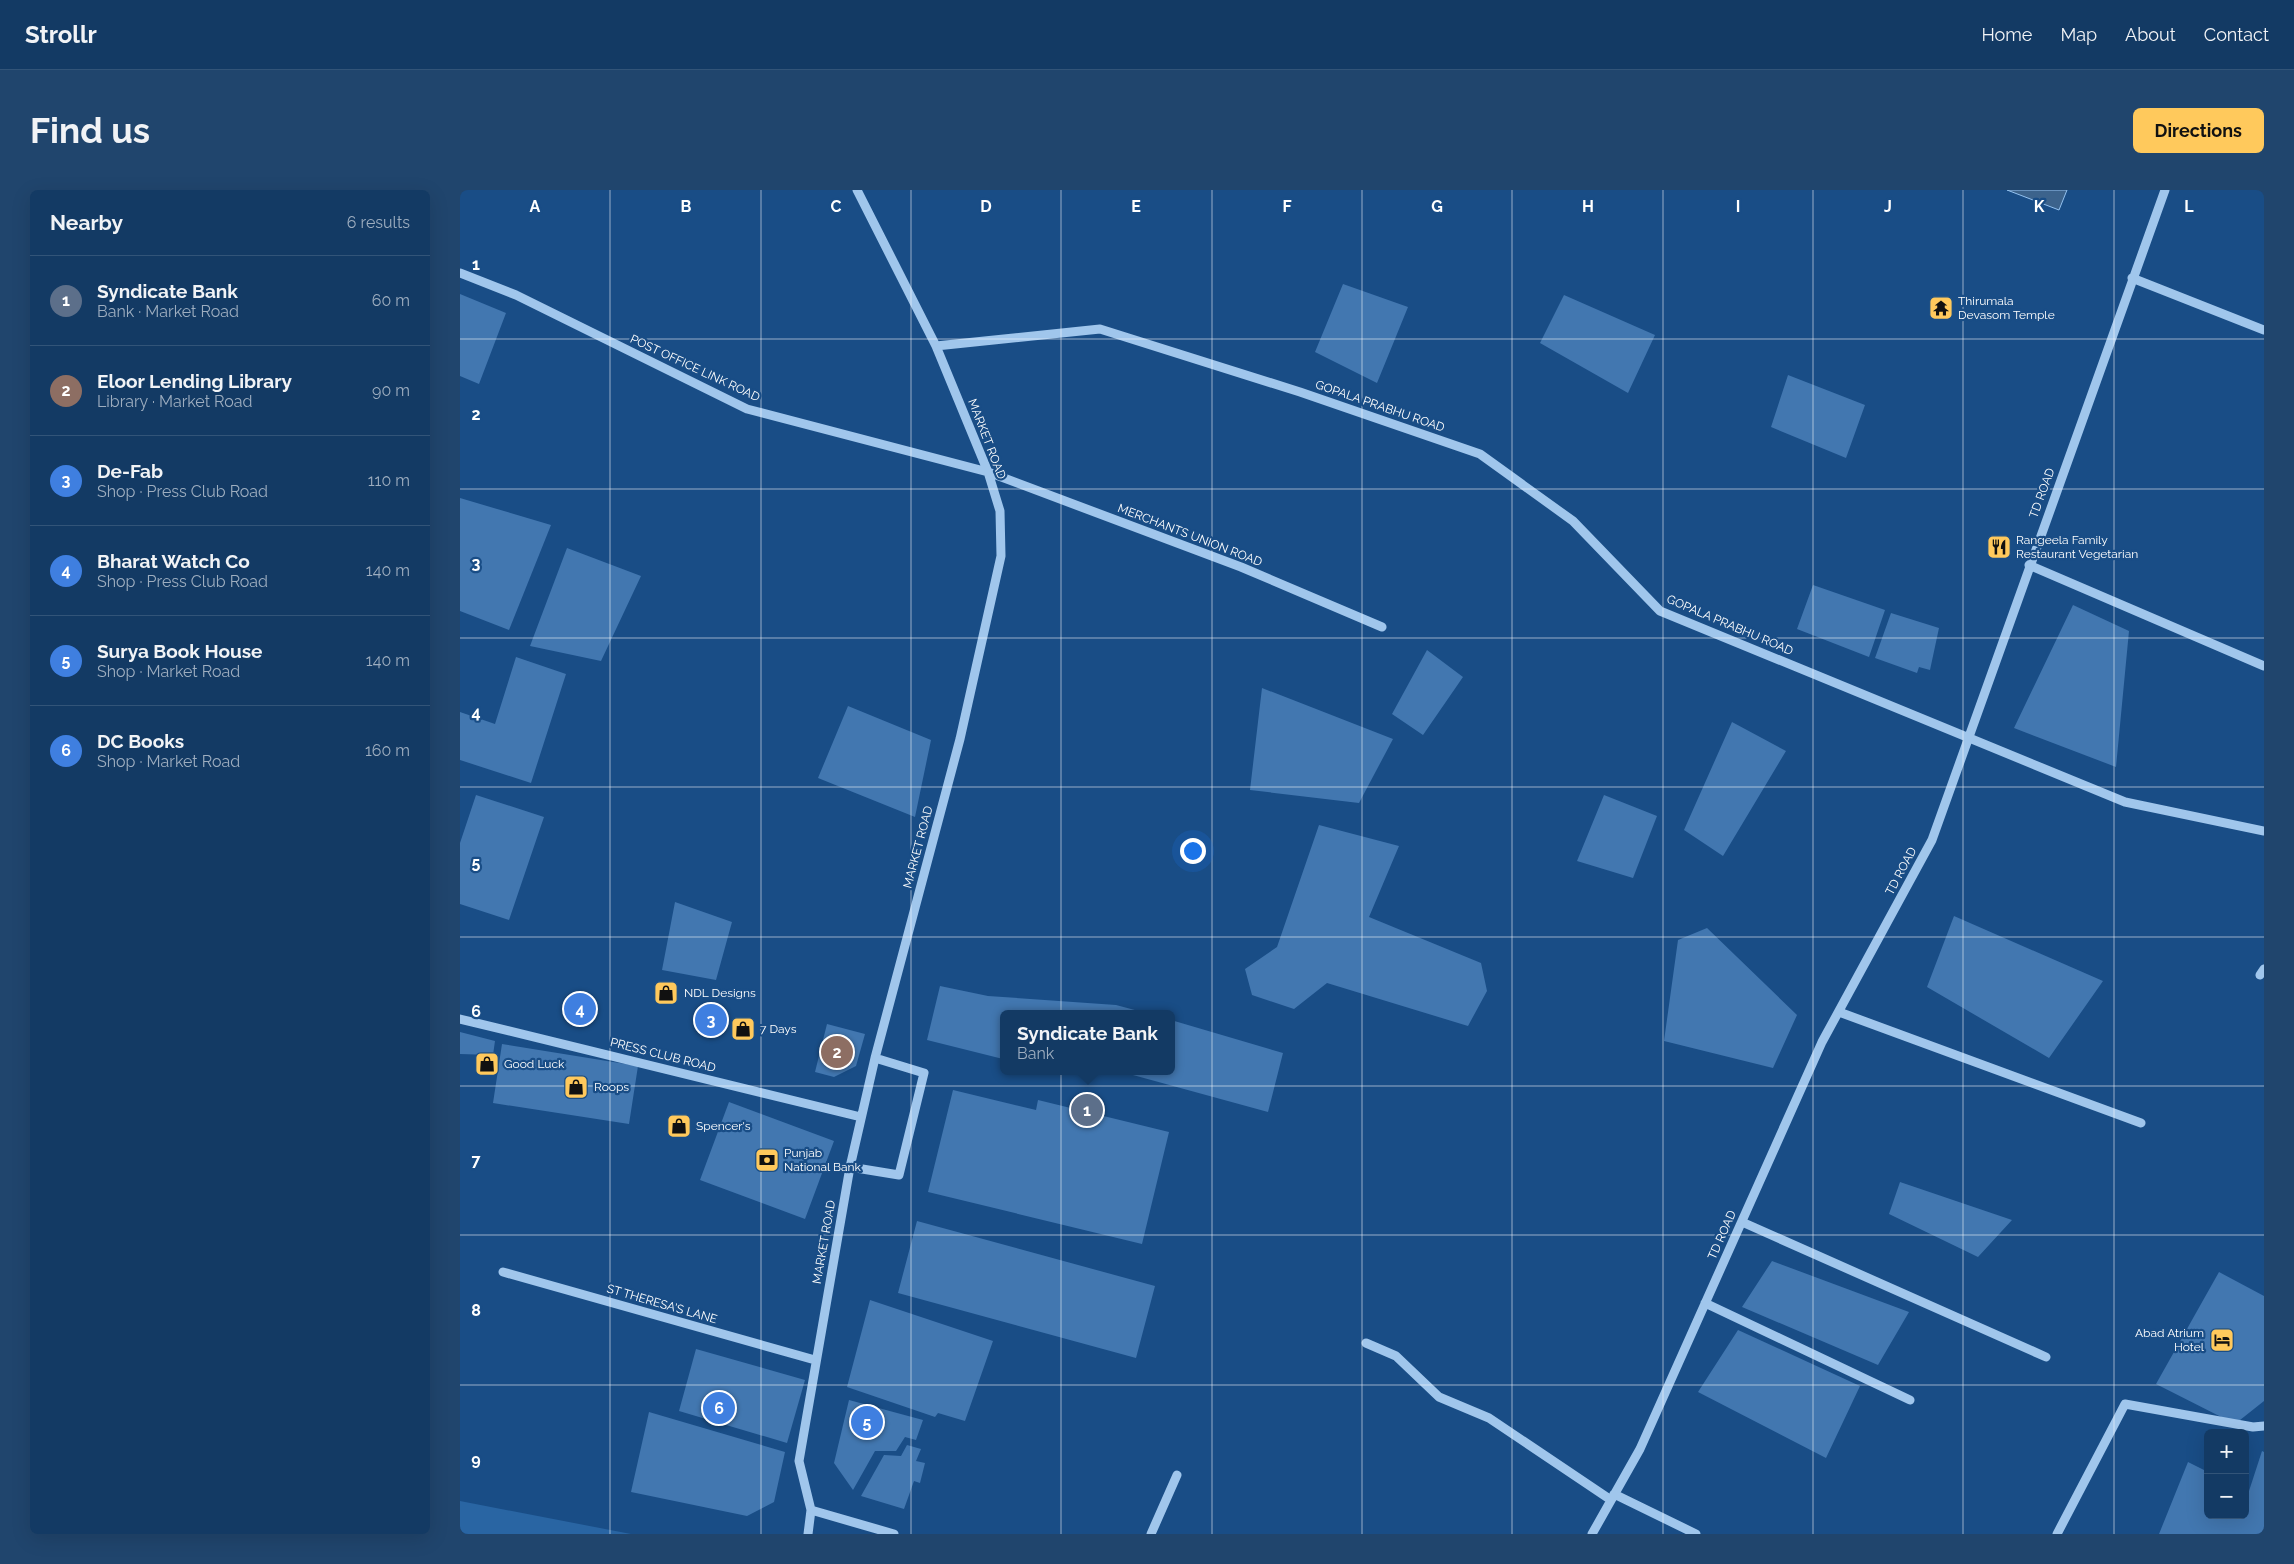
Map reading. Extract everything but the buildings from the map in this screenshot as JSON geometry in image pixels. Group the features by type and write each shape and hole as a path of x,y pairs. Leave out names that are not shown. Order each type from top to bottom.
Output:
{"street":[{"name":"MARKET ROAD","path":"808,1534 811,1510 799,1461 850,1167 874,1058 960,739 1001,556 1000,511 988,472 936,346 857,190"},
{"name":"TD ROAD","path":"1592,1534 1640,1449 1822,1042 1932,840 2165,190"},
{"name":"POST OFFICE LINK ROAD","path":"460,273 516,295 747,409 988,472"},
{"path":"2132,278 2264,330"},
{"name":"GOPALA PRABHU ROAD","path":"936,346 1100,329 1300,392 1480,454 1573,521 1660,611 1967,739 2125,802 2264,831"},
{"name":"MERCHANTS UNION ROAD","path":"988,472 1241,567 1382,627"},
{"path":"2029,565 2264,666"},
{"path":"1839,1012 2141,1123"},
{"name":"PRESS CLUB ROAD","path":"460,1019 860,1117"},
{"path":"850,1167 899,1175 924,1073 874,1058"},
{"path":"1742,1222 2046,1357"},
{"name":"ST THERESA'S LANE","path":"503,1272 815,1360"},
{"path":"1705,1303 1910,1400"},
{"path":"1366,1343 1396,1356 1439,1398 1489,1418 1612,1497 1696,1534"},
{"path":"2058,1534 2125,1404 2253,1427 2264,1426"},
{"path":"1151,1534 1177,1475"},
{"path":"811,1510 894,1534"}],"shaded area":[{"path":"2007,190 2067,190 2059,210"},
{"path":"460,1501 631,1534 460,1534"}],"place":[{"name":"Thirumala Devasom Temple","path":"1941,308"},
{"name":"Rangeela Family Restaurant Vegetarian","path":"1999,547"},
{"name":"NDL Designs","path":"666,993"},
{"name":"Bharat Watch Co","path":"580,1009"},
{"name":"De-Fab","path":"711,1020"},
{"name":"7 Days","path":"743,1029"},
{"name":"Eloor Lending Library","path":"837,1052"},
{"name":"Good Luck","path":"487,1064"},
{"name":"Roops","path":"576,1087"},
{"name":"Syndicate Bank","path":"1087,1110"},
{"name":"Spencer's","path":"679,1126"},
{"name":"Punjab National Bank","path":"767,1160"},
{"name":"Abad Atrium Hotel","path":"2222,1340"},
{"name":"DC Books","path":"719,1408"},
{"name":"Surya Book House","path":"867,1422"}]}
